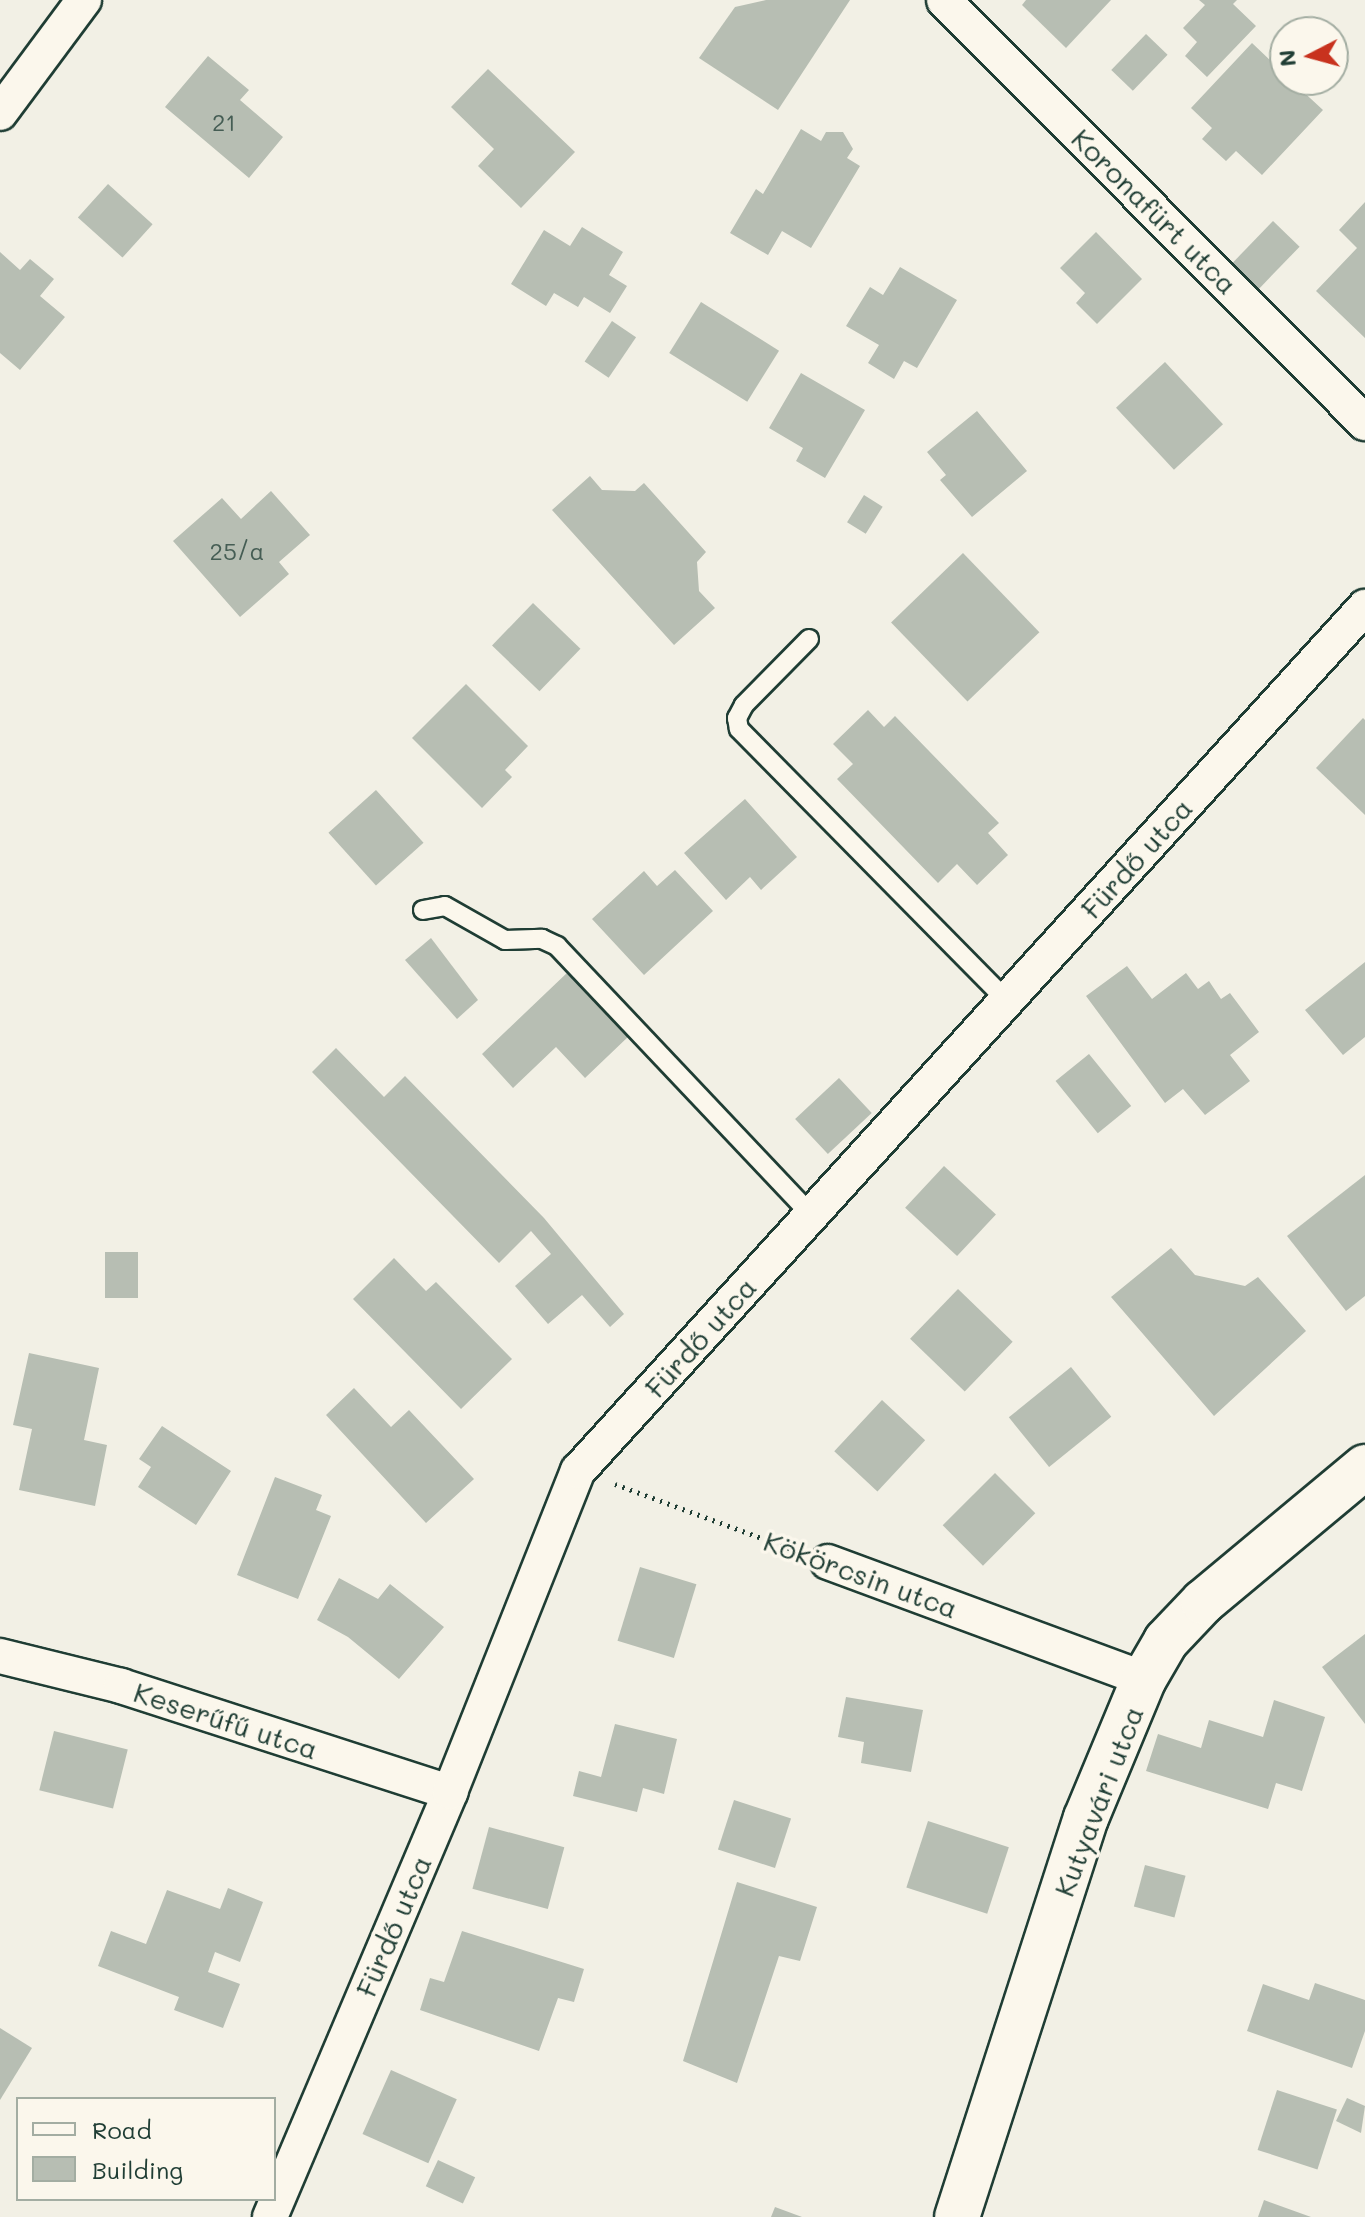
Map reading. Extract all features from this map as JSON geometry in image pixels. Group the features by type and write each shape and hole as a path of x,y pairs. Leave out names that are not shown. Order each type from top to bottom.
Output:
{"street":[{"path":"0,113 84,0"},
{"name":"Koronafürt utca","path":"944,0 1365,423"},
{"name":"Fürdő utca","path":"270,2217 450,1792 578,1471 1365,607"},
{"name":"Kutyavári utca","path":"957,2217 1086,1818 1144,1679 1166,1641 1203,1602 1365,1467"},
{"name":"Kökörcsin utca","path":"828,1562 1144,1679"},
{"name":"Keserűfű utca","path":"0,1656 121,1686 450,1792"}],"lane":[{"path":"809,639 744,705 737,718 739,729 1006,1000"},
{"path":"423,910 445,906 505,940 542,939 557,946 811,1215"}],"path":[{"name":"Kökörcsin utca","path":"578,1471 828,1562"}],"building":[{"path":"766,0 850,0 778,110 699,58 735,7"},
{"path":"1026,0 1111,0 1066,48 1022,5"},
{"path":"1199,0 1237,0 1233,4 1256,26 1207,77 1185,56 1197,42 1183,28 1205,5"},
{"path":"1146,34 1168,55 1133,91 1111,70"},
{"path":"1252,43 1269,59 1269,96 1308,96 1323,110 1262,175 1236,151 1226,161 1202,139 1212,128 1191,108"},
{"path":"208,56 249,90 240,100 283,137 249,178 165,107"},
{"path":"488,69 575,152 521,208 478,166 494,149 451,107"},
{"path":"801,129 821,141 826,132 843,132 853,149 847,158 860,166 811,248 782,231 768,255 730,233 756,189 763,194"},
{"path":"108,184 153,224 122,258 78,217"},
{"path":"1365,202 1365,338 1316,291 1357,248 1339,230"},
{"path":"1273,221 1300,247 1259,289 1232,263"},
{"path":"582,227 623,252 609,275 627,286 610,313 584,297 578,307 554,293 546,306 511,284 544,230 570,246"},
{"path":"1096,232 1142,279 1097,324 1076,303 1085,293 1060,268"},
{"path":"0,252 20,270 30,259 54,279 40,296 65,317 20,370 0,353"},
{"path":"900,267 957,300 917,368 904,361 894,379 868,363 879,345 846,326 870,287 883,295"},
{"path":"701,302 779,351 747,402 669,353"},
{"path":"612,321 636,337 609,378 585,362"},
{"path":"1165,362 1223,424 1174,470 1116,408"},
{"path":"801,373 865,410 825,478 796,461 803,448 769,428"},
{"path":"977,411 1027,471 972,517 940,480 946,475 927,452"},
{"path":"590,476 602,490 635,491 644,483 706,552 697,562 699,591 715,608 674,645 552,510"},
{"path":"271,491 310,535 279,562 289,574 240,617 173,541 222,498 241,519"},
{"path":"864,495 883,507 866,534 847,522"},
{"path":"963,553 1039,632 967,702 891,622"},
{"path":"533,603 580,649 539,691 492,645"},
{"path":"466,684 528,746 505,770 512,777 482,808 412,738"},
{"path":"868,710 884,727 895,716 999,823 988,833 1008,855 977,885 957,864 938,883 837,779 853,764 833,744"},
{"path":"1363,718 1365,720 1365,815 1316,768"},
{"path":"376,790 424,843 376,886 328,833"},
{"path":"745,799 797,857 761,890 750,877 726,900 684,853"},
{"path":"675,870 713,911 644,975 592,919 644,871 657,886"},
{"path":"431,938 478,1000 457,1019 405,960"},
{"path":"1365,962 1365,1037 1343,1055 1305,1010"},
{"path":"1127,966 1152,999 1186,973 1198,989 1209,981 1221,999 1230,993 1259,1032 1230,1055 1250,1081 1205,1115 1183,1089 1165,1103 1086,996"},
{"path":"569,971 630,1035 585,1078 556,1047 513,1088 482,1054"},
{"path":"336,1048 384,1097 405,1076 544,1218 624,1314 610,1327 582,1295 548,1324 515,1286 551,1254 531,1231 499,1263 312,1072"},
{"path":"1089,1054 1131,1106 1098,1133 1056,1081"},
{"path":"839,1078 872,1113 828,1154 795,1119"},
{"path":"944,1166 996,1214 957,1256 905,1208"},
{"path":"1365,1175 1365,1296 1346,1311 1287,1236"},
{"path":"1171,1248 1195,1275 1245,1286 1258,1277 1306,1331 1214,1416 1111,1297"},
{"path":"105,1252 138,1252 138,1298 105,1298"},
{"path":"394,1258 426,1291 436,1282 512,1359 461,1409 353,1299"},
{"path":"958,1289 1013,1342 965,1391 910,1339"},
{"path":"29,1353 99,1368 84,1440 107,1445 95,1506 19,1490 32,1429 13,1425"},
{"path":"1071,1367 1111,1417 1049,1467 1009,1417"},
{"path":"354,1388 391,1427 409,1410 474,1479 426,1523 326,1415"},
{"path":"882,1400 925,1440 877,1491 834,1451"},
{"path":"162,1426 231,1471 196,1525 138,1487 151,1467 139,1459"},
{"path":"995,1473 1035,1513 983,1566 943,1525"},
{"path":"275,1477 322,1495 316,1510 331,1516 298,1599 237,1575"},
{"path":"640,1567 696,1584 674,1658 617,1641"},
{"path":"339,1578 378,1599 390,1584 444,1627 399,1679 348,1637 317,1620"},
{"path":"1365,1634 1365,1724 1322,1667"},
{"path":"846,1697 923,1710 911,1772 861,1763 864,1742 838,1737"},
{"path":"1274,1700 1325,1717 1302,1791 1276,1783 1268,1809 1146,1771 1158,1734 1201,1748 1209,1720 1263,1737"},
{"path":"615,1724 677,1739 664,1794 643,1788 637,1812 573,1796 579,1771 601,1777"},
{"path":"54,1731 128,1749 113,1809 39,1790"},
{"path":"734,1800 791,1819 775,1868 718,1849"},
{"path":"928,1821 1009,1847 987,1914 906,1888"},
{"path":"489,1827 564,1847 548,1909 472,1889"},
{"path":"1145,1865 1186,1876 1174,1917 1134,1907"},
{"path":"737,1882 817,1907 800,1961 779,1956 737,2083 683,2061"},
{"path":"228,1888 263,1902 240,1962 215,1952 208,1972 240,1984 223,2028 174,2010 179,1997 98,1966 111,1931 146,1944 167,1890 220,1909"},
{"path":"462,1931 584,1969 574,2002 558,1998 539,2051 420,2010 430,1978 444,1982"},
{"path":"1315,1983 1365,2000 1365,2031 1352,2068 1247,2031 1263,1984 1309,2000"},
{"path":"0,2028 32,2048 0,2100"},
{"path":"391,2070 457,2099 428,2163 363,2134"},
{"path":"1277,2090 1337,2109 1317,2169 1258,2150"},
{"path":"1347,2098 1365,2106 1361,2133 1336,2121"},
{"path":"438,2160 475,2177 463,2204 426,2186"},
{"path":"1264,2200 1311,2217 1258,2217"},
{"path":"775,2207 802,2217 771,2217"}]}
